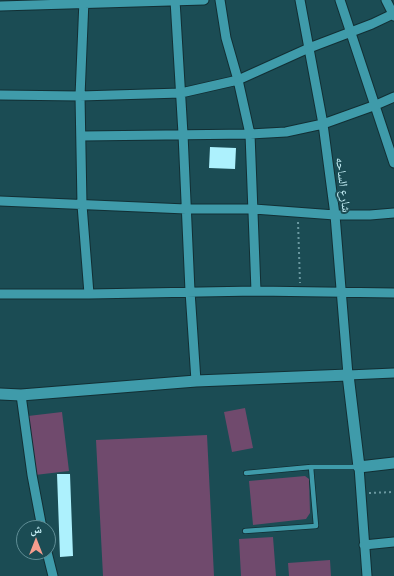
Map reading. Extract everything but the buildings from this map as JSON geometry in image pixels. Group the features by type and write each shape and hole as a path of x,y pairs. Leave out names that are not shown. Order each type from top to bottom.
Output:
{"street":[{"path":"174,0 181,93 190,291 196,381"},
{"path":"0,6 84,2 204,0"},
{"path":"220,0 226,38 238,80 250,134 256,291"},
{"name":"شارع الساحه","path":"300,0 323,124 335,215 348,375"},
{"path":"340,0 394,163"},
{"path":"0,95 80,96 181,93 238,80 309,48 394,15 386,0"},
{"path":"84,2 80,96 82,136 82,204 89,294"},
{"path":"82,136 250,134 286,132 323,124 394,97"},
{"path":"0,201 186,209 254,209 335,215 394,213"},
{"path":"0,294 89,294 190,291 394,293"},
{"path":"0,394 21,395 196,381 394,373"},
{"path":"348,375 359,467 367,576"},
{"path":"21,395 32,475 40,520"},
{"path":"359,467 394,463"},
{"path":"364,545 394,542"},
{"path":"49,560 53,576"}],"lane":[{"path":"246,473 311,467 359,467"},
{"path":"245,531 316,526 311,467"}],"path":[{"path":"298,212 300,293"},
{"path":"360,493 394,492"}],"shaded area":[{"path":"245,408 253,448 232,452 224,412"},
{"path":"62,412 69,471 35,475 28,416"},
{"path":"207,435 214,576 103,576 96,440"},
{"path":"305,476 309,479 310,513 306,519 253,525 249,481"},
{"path":"273,537 276,576 241,576 239,539"},
{"path":"330,560 331,576 289,576 288,563"}]}
